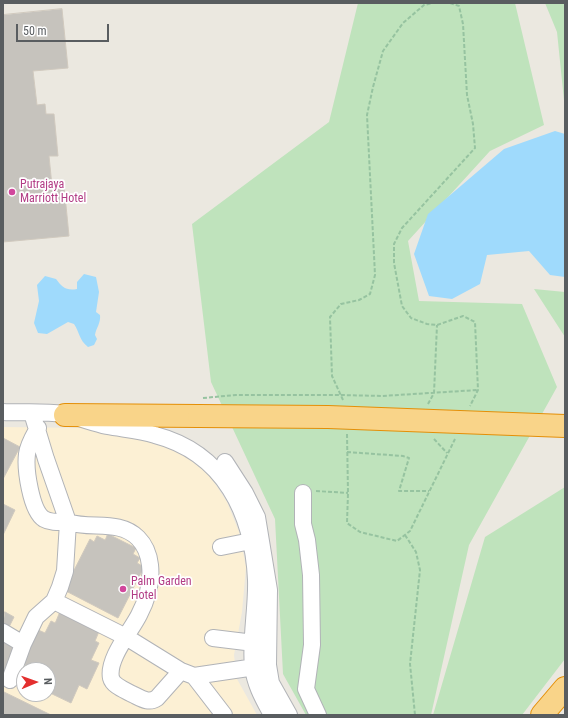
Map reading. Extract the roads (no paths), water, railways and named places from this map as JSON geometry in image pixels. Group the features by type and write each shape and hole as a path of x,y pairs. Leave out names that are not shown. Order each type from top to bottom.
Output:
{"highway":[{"path":"65,415 198,407 328,417 565,426"},
{"path":"542,715 565,688"}],"street":[{"path":"3,412 65,415 156,435 185,447 206,461 224,480 238,501 249,528 256,580 254,643 260,666 289,715"},
{"path":"10,680 23,644 36,617 54,601 65,572 68,522 32,413"},
{"path":"38,428 30,442 27,455 31,493 36,510 43,519 50,522 68,522 117,527 138,538 146,549 151,574 150,588 140,614 118,650 111,671 111,679 116,685 146,701 152,701 188,674 260,666"},
{"path":"225,462 245,493 257,517 269,590 258,687 272,715"},
{"path":"303,493 302,524 307,540 311,575 312,629 312,644 306,689 318,715"},
{"path":"222,547 251,541"},
{"path":"54,601 126,637 188,674 224,715"},
{"path":"3,632 23,644"},
{"path":"213,638 254,643"}],"water":[{"path":"555,131 565,134 565,277 550,275 529,251 487,255 480,284 452,299 429,296 414,254 428,214 504,149"},
{"path":"84,274 96,277 99,292 96,312 100,315 100,318 95,335 97,339 94,345 88,347 81,339 74,324 68,322 47,334 38,333 34,323 39,301 37,285 45,276 56,279 67,289 77,289 77,282"}],"place":[{"name":"Putrajaya Marriott Hotel","path":"12,192"},
{"name":"Palm Garden Hotel","path":"123,589"}]}
